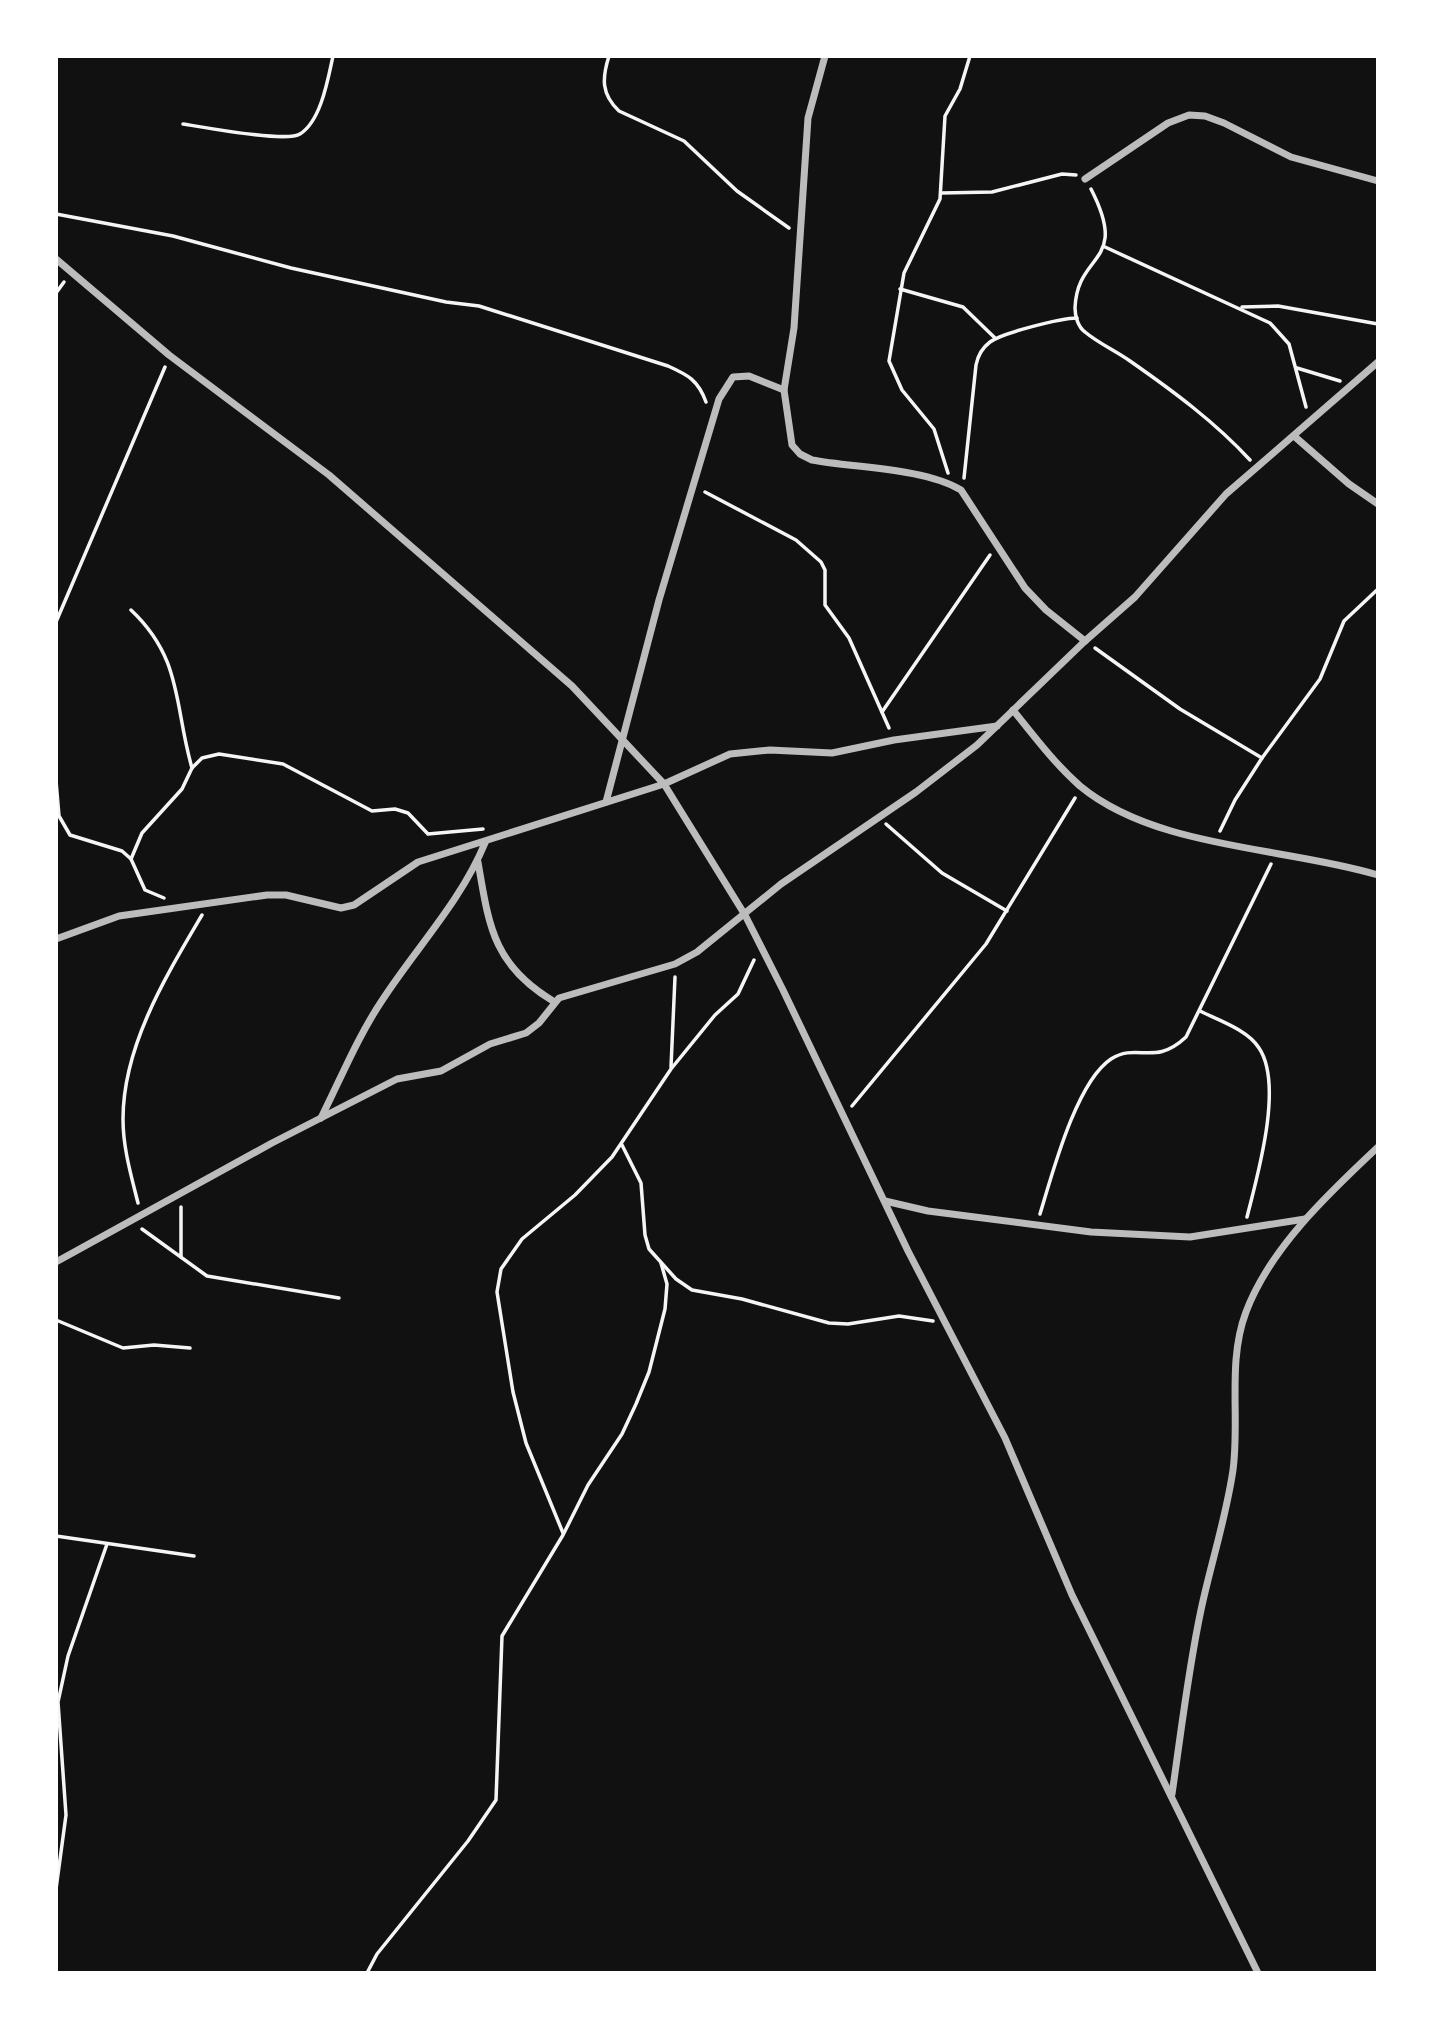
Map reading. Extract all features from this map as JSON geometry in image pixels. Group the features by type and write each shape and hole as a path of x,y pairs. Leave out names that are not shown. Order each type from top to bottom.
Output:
{"street":[{"path":"825,56 808,118 794,328 785,390 788,433 800,454 812,460 952,485 961,490 1025,588 1046,610 1085,641"},
{"path":"1086,180 1168,123 1189,115 1205,116 1224,123 1291,157 1378,181"},
{"path":"56,259 170,355 330,475 572,686 622,736 664,784 745,915 760,945 945,1322 1005,1437 1077,1606 1258,1973"},
{"path":"56,1262 272,1143 397,1079 441,1071 490,1044 526,1033 539,1023 554,1002 675,964 697,952 781,884 957,761 998,726 1085,641 1135,597 1226,494 1378,362"},
{"path":"606,802 622,736 719,399 733,377 749,376 785,390"},
{"path":"1294,436 1349,484 1378,504"},
{"path":"1013,710 1082,787 1149,822 1216,842 1349,866 1378,875"},
{"path":"56,939 119,916 267,895 286,895 330,906 354,905 418,862 485,843 664,784 730,754 761,750 832,753 894,740 998,726"},
{"path":"320,1120 383,999 435,928 477,861 485,843"},
{"path":"477,861 488,917 500,950 514,972 554,1002"},
{"path":"1172,1794 1201,1612 1228,1506 1237,1438 1236,1360 1239,1335 1254,1296 1305,1219 1378,1147"},
{"path":"885,1201 928,1211 1091,1232 1190,1237 1305,1219"}],"path":[{"path":"183,124 280,137 299,136 312,123 333,56"},
{"path":"609,56 602,80 612,104 619,111 684,141 737,191 759,204 799,236"},
{"path":"952,485 934,429 913,405 891,368 891,339 900,289 941,193 945,116 960,89 970,56"},
{"path":"941,193 992,192 1062,174 1079,175 1086,180 1105,225 1105,247 1084,278 1077,297 1077,318 1082,331 1141,369 1219,426 1256,466"},
{"path":"56,215 173,236 291,268 446,302 480,306 555,328 692,377 700,385 710,424"},
{"path":"1105,247 1270,323 1289,344 1310,423"},
{"path":"900,289 963,307 995,338"},
{"path":"1240,307 1278,306 1378,324"},
{"path":"961,490 970,440 976,365 982,349 995,338 1053,320 1077,318"},
{"path":"56,622 170,355"},
{"path":"1296,367 1352,385"},
{"path":"693,485 796,540 821,562 825,570 825,605 849,638 894,740"},
{"path":"882,712 998,544"},
{"path":"1216,842 1230,809 1262,758 1320,679 1344,621 1378,589"},
{"path":"131,610 149,626 174,676 192,768"},
{"path":"1085,641 1180,709 1262,758"},
{"path":"131,859 142,833 182,789 192,768 210,754 264,759 309,775 372,811 395,809 408,813 428,834 475,827 505,835"},
{"path":"56,781 59,816 70,835 111,845 131,859 145,890 186,906"},
{"path":"844,1116 986,944 1082,787"},
{"path":"880,817 932,866 1008,911"},
{"path":"1036,1225 1071,1117 1099,1071 1112,1059 1136,1053 1164,1053 1186,1037 1276,852"},
{"path":"142,1216 126,1160 124,1093 133,1054 144,1026 209,904"},
{"path":"563,1535 540,1482 522,1430 513,1392 498,1279 506,1259 522,1240 575,1195 621,1144 671,1069 715,1015 738,994 760,945"},
{"path":"671,1069 675,1042 675,964"},
{"path":"1200,1011 1253,1040 1265,1063 1269,1118 1243,1230"},
{"path":"621,1144 641,1183 645,1235 649,1249 692,1290 742,1299 829,1323 848,1324 899,1316 945,1322"},
{"path":"181,1194 181,1257"},
{"path":"132,1221 207,1276 339,1298"},
{"path":"367,1973 377,1954 468,1841 496,1800 502,1636 563,1535 588,1485 622,1434 649,1372 667,1295 661,1263"},
{"path":"56,1320 123,1348 154,1345 190,1349"},
{"path":"56,1536 194,1556"},
{"path":"56,1889 66,1815 58,1702 68,1656 107,1544"}]}
